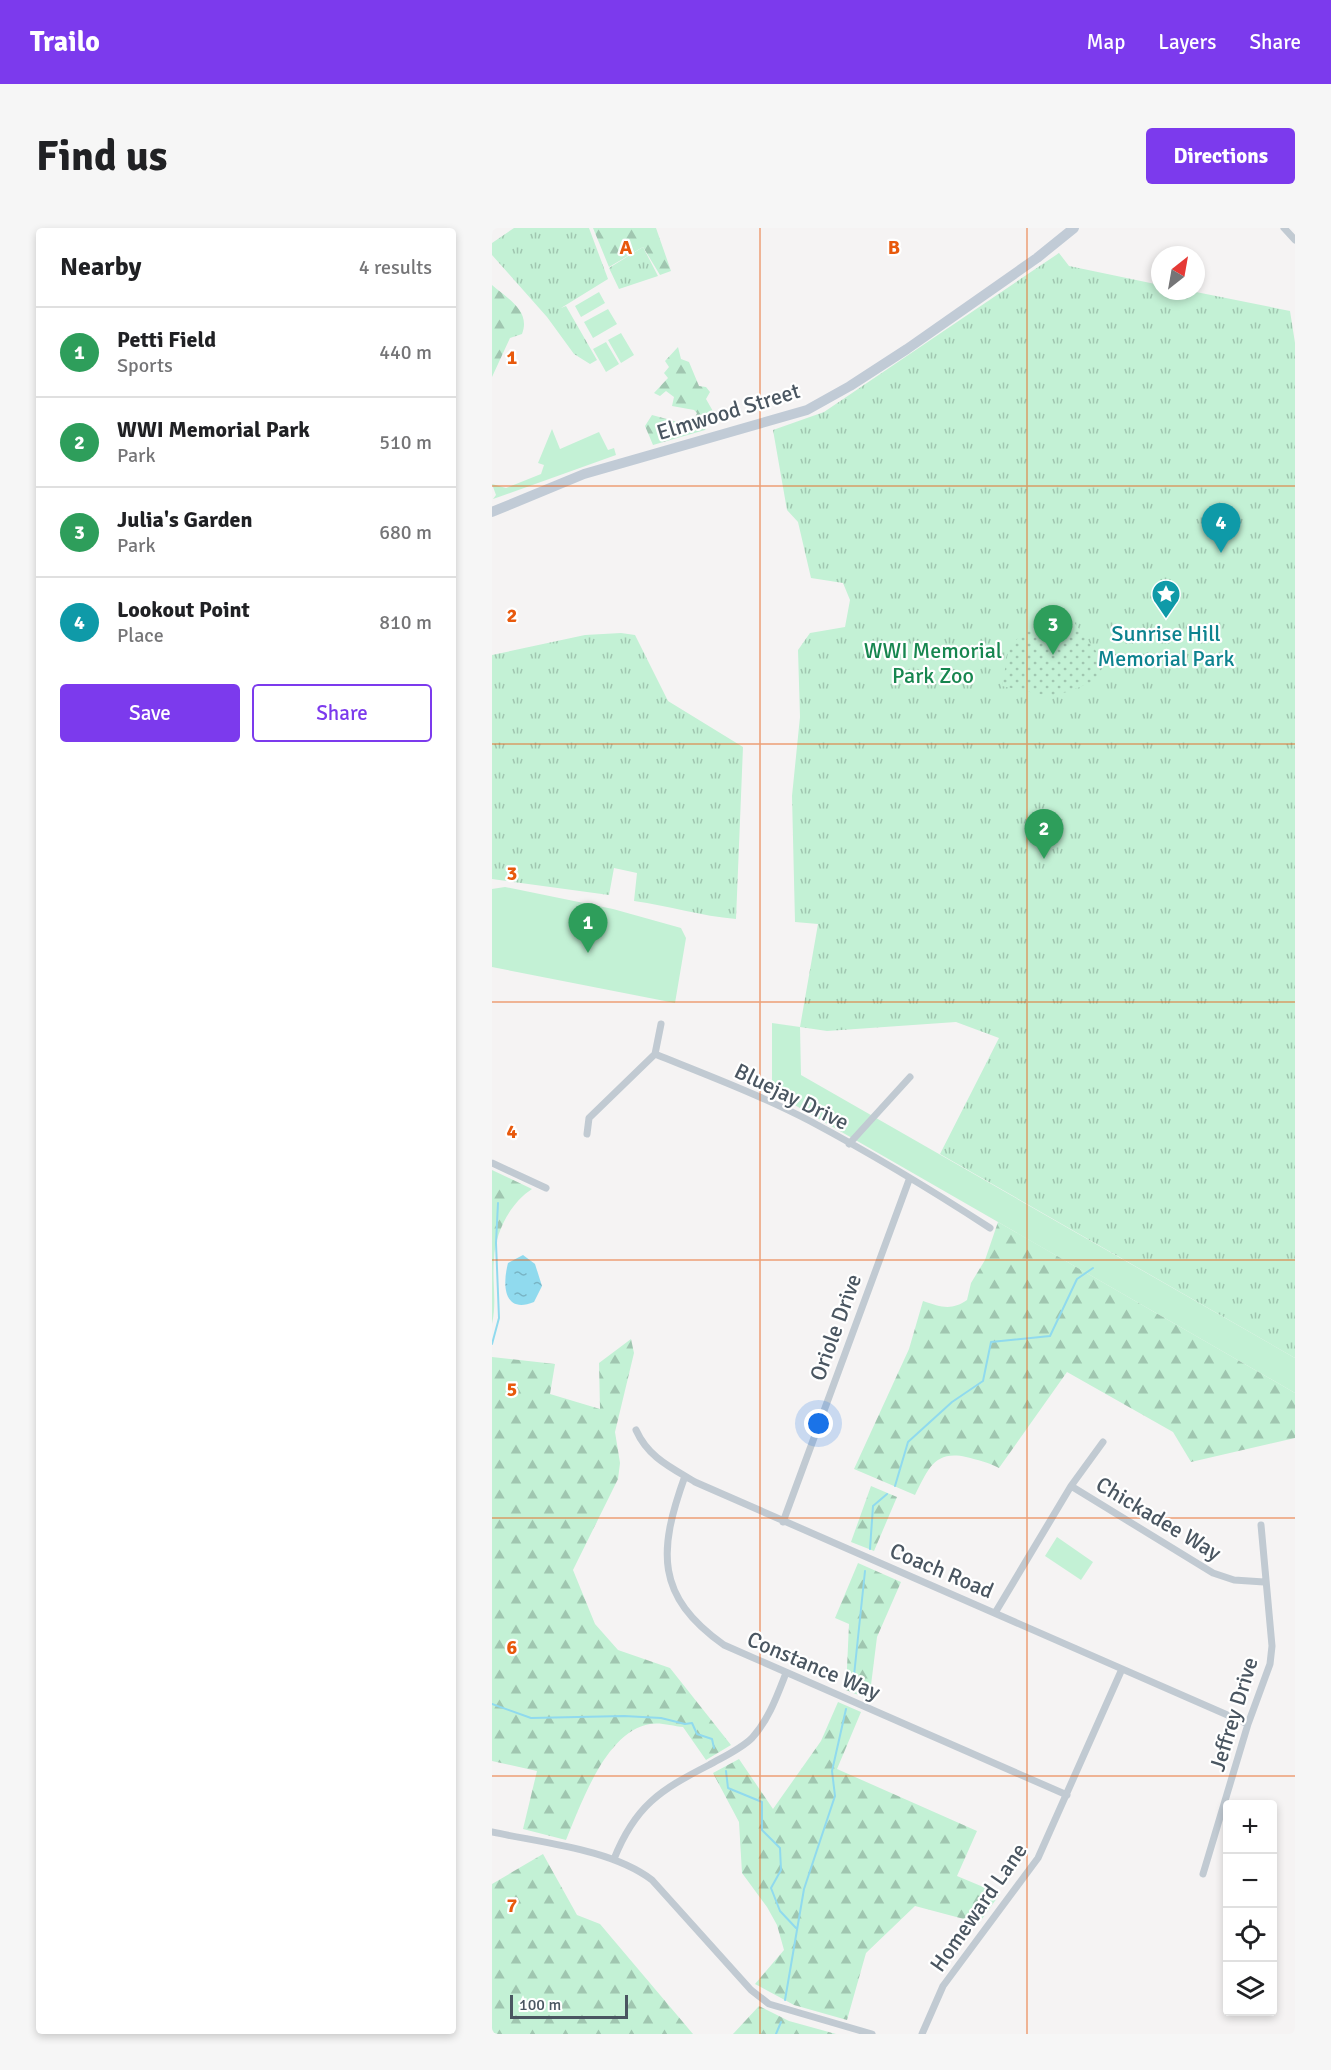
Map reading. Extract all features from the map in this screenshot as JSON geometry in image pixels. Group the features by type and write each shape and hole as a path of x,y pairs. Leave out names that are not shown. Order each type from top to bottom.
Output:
{"main road":[{"name":"Elmwood Street","path":"492,512 584,474 807,410 850,387 907,349 1037,258 1074,228"}],"street":[{"path":"1284,228 1295,240"},
{"path":"587,1134 589,1118 655,1054 661,1024"},
{"name":"Bluejay Drive","path":"655,1054 749,1092 810,1121 940,1195 990,1228"},
{"path":"849,1144 910,1077"},
{"path":"492,1163 546,1188"},
{"name":"Oriole Drive","path":"783,1521 909,1179"},
{"name":"Coach Road","path":"636,1430 643,1446 658,1460 685,1476 1248,1724"},
{"path":"995,1613 1071,1486 1103,1443"},
{"name":"Constance Way","path":"685,1476 673,1509 666,1563 673,1589 683,1609 701,1629 724,1645 1067,1795"},
{"name":"Chickadee Way","path":"1071,1486 1213,1573 1234,1580 1264,1582"},
{"name":"Jeffrey Drive","path":"1203,1874 1248,1724 1270,1664 1272,1646 1264,1582 1261,1525"},
{"name":"Homeward Lane","path":"922,2034 943,1986 1038,1858 1122,1669"},
{"path":"614,1859 629,1827 650,1800 671,1784 750,1740 765,1722 786,1673"},
{"path":"492,1832 614,1859 636,1867 652,1880 751,1990 769,2004 872,2034"}],"green space":[{"path":"514,228 589,228 608,279 561,308 566,306 597,360 590,364 574,354 547,317 492,255 492,243"},
{"path":"593,228 656,228 671,271 660,275 643,247 609,267"},
{"path":"643,247 658,276 619,289 609,268"},
{"name":"WWI Memorial Park Zoo","path":"1059,253 1069,266 1151,283 1151,300 1205,300 1205,294 1290,311 1295,343 1295,1358 940,1154 999,1038 956,1022 827,1031 800,1027 818,924 795,922 792,796 800,717 798,650 810,633 845,627 850,600 843,583 811,578 798,522 787,510 773,430 824,412"},
{"path":"492,285 521,312 524,326 522,334 510,338 492,377"},
{"path":"599,292 605,303 581,317 575,306"},
{"path":"608,309 617,324 593,338 584,322"},
{"path":"621,333 634,355 621,363 608,340"},
{"path":"606,342 619,364 606,372 593,349"},
{"path":"678,347 681,359 689,362 699,386 706,387 710,392 706,399 714,413 705,430 653,445 645,426 652,415 685,424 694,420 697,413 694,410 672,406 674,397 666,391 660,396 654,393 668,378 664,373 669,367 665,361"},
{"path":"552,429 560,449 599,432 608,450 614,448 616,455 493,499 496,495 492,484 506,488 541,474 544,465 538,463"},
{"path":"1053,604 1070,617 1105,663 1095,681 1049,696 1002,686 1009,647"},
{"path":"621,633 635,635 668,701 743,747 736,919 634,901 637,873 614,868 609,895 492,879 492,655 585,635"},
{"path":"505,887 613,909 681,928 686,938 675,1003 492,967 492,889"},
{"path":"772,1023 800,1027 801,1075 1295,1358 1295,1393 772,1092"},
{"path":"492,1170 532,1189 511,1210 497,1239 494,1259 492,1324"},
{"path":"998,1222 1295,1393 1295,1438 1191,1462 1173,1432 1067,1372 999,1468 966,1457 946,1456 939,1459 928,1470 915,1495 854,1469 909,1349 923,1301 951,1307 967,1300 971,1283 985,1260"},
{"path":"631,1339 634,1353 615,1432 620,1463 618,1479 573,1570 595,1624 618,1650 670,1668 731,1745 706,1760 683,1727 650,1724 634,1730 620,1740 597,1771 566,1840 523,1829 537,1771 492,1761 492,1357 555,1364 550,1394 600,1409 599,1363"},
{"path":"871,1486 897,1497 874,1551 851,1542"},
{"path":"1057,1537 1093,1562 1081,1580 1045,1556"},
{"path":"858,1563 901,1582 877,1637 871,1685 866,1698 846,1690 849,1624 835,1618"},
{"path":"838,1702 861,1712 837,1769 977,1831 957,1876 1000,1894 979,1923 915,1906 866,1953 847,2020 794,2005 755,1984 784,1950 777,1925 742,1873 739,1822 713,1773 739,1759 773,1809 821,1741"},
{"path":"543,1854 577,1915 600,1924 693,2034 492,2034 492,1884"},
{"path":"759,2006 789,2021 836,2034 733,2034"}],"water":[{"path":"523,1255 535,1264 542,1286 534,1302 524,1305 511,1301 505,1280 508,1263"}],"waterway":[{"path":"492,1344 499,1318 496,1243 498,1203"},
{"path":"895,1486 908,1442 952,1402 983,1381 991,1342 1050,1336 1077,1279 1093,1268"},
{"path":"870,1549 873,1506 887,1494"},
{"path":"853,1685 865,1571"},
{"path":"492,1704 531,1718 624,1716 692,1723 697,1734 712,1739 714,1748"},
{"path":"785,2000 804,1889 835,1796 832,1771 846,1709"},
{"path":"726,1771 728,1788 762,1802 762,1830 780,1848 781,1870 771,1888 780,1911 796,1928"},
{"path":"776,2034 781,2022"}],"place":[{"name":"Lookout Point","path":"1221,553"},
{"name":"Sunrise Hill Memorial Park","path":"1166,620"},
{"name":"Julia's Garden","path":"1053,655"},
{"name":"WWI Memorial Park","path":"1044,859"},
{"name":"Petti Field","path":"588,953"}]}
